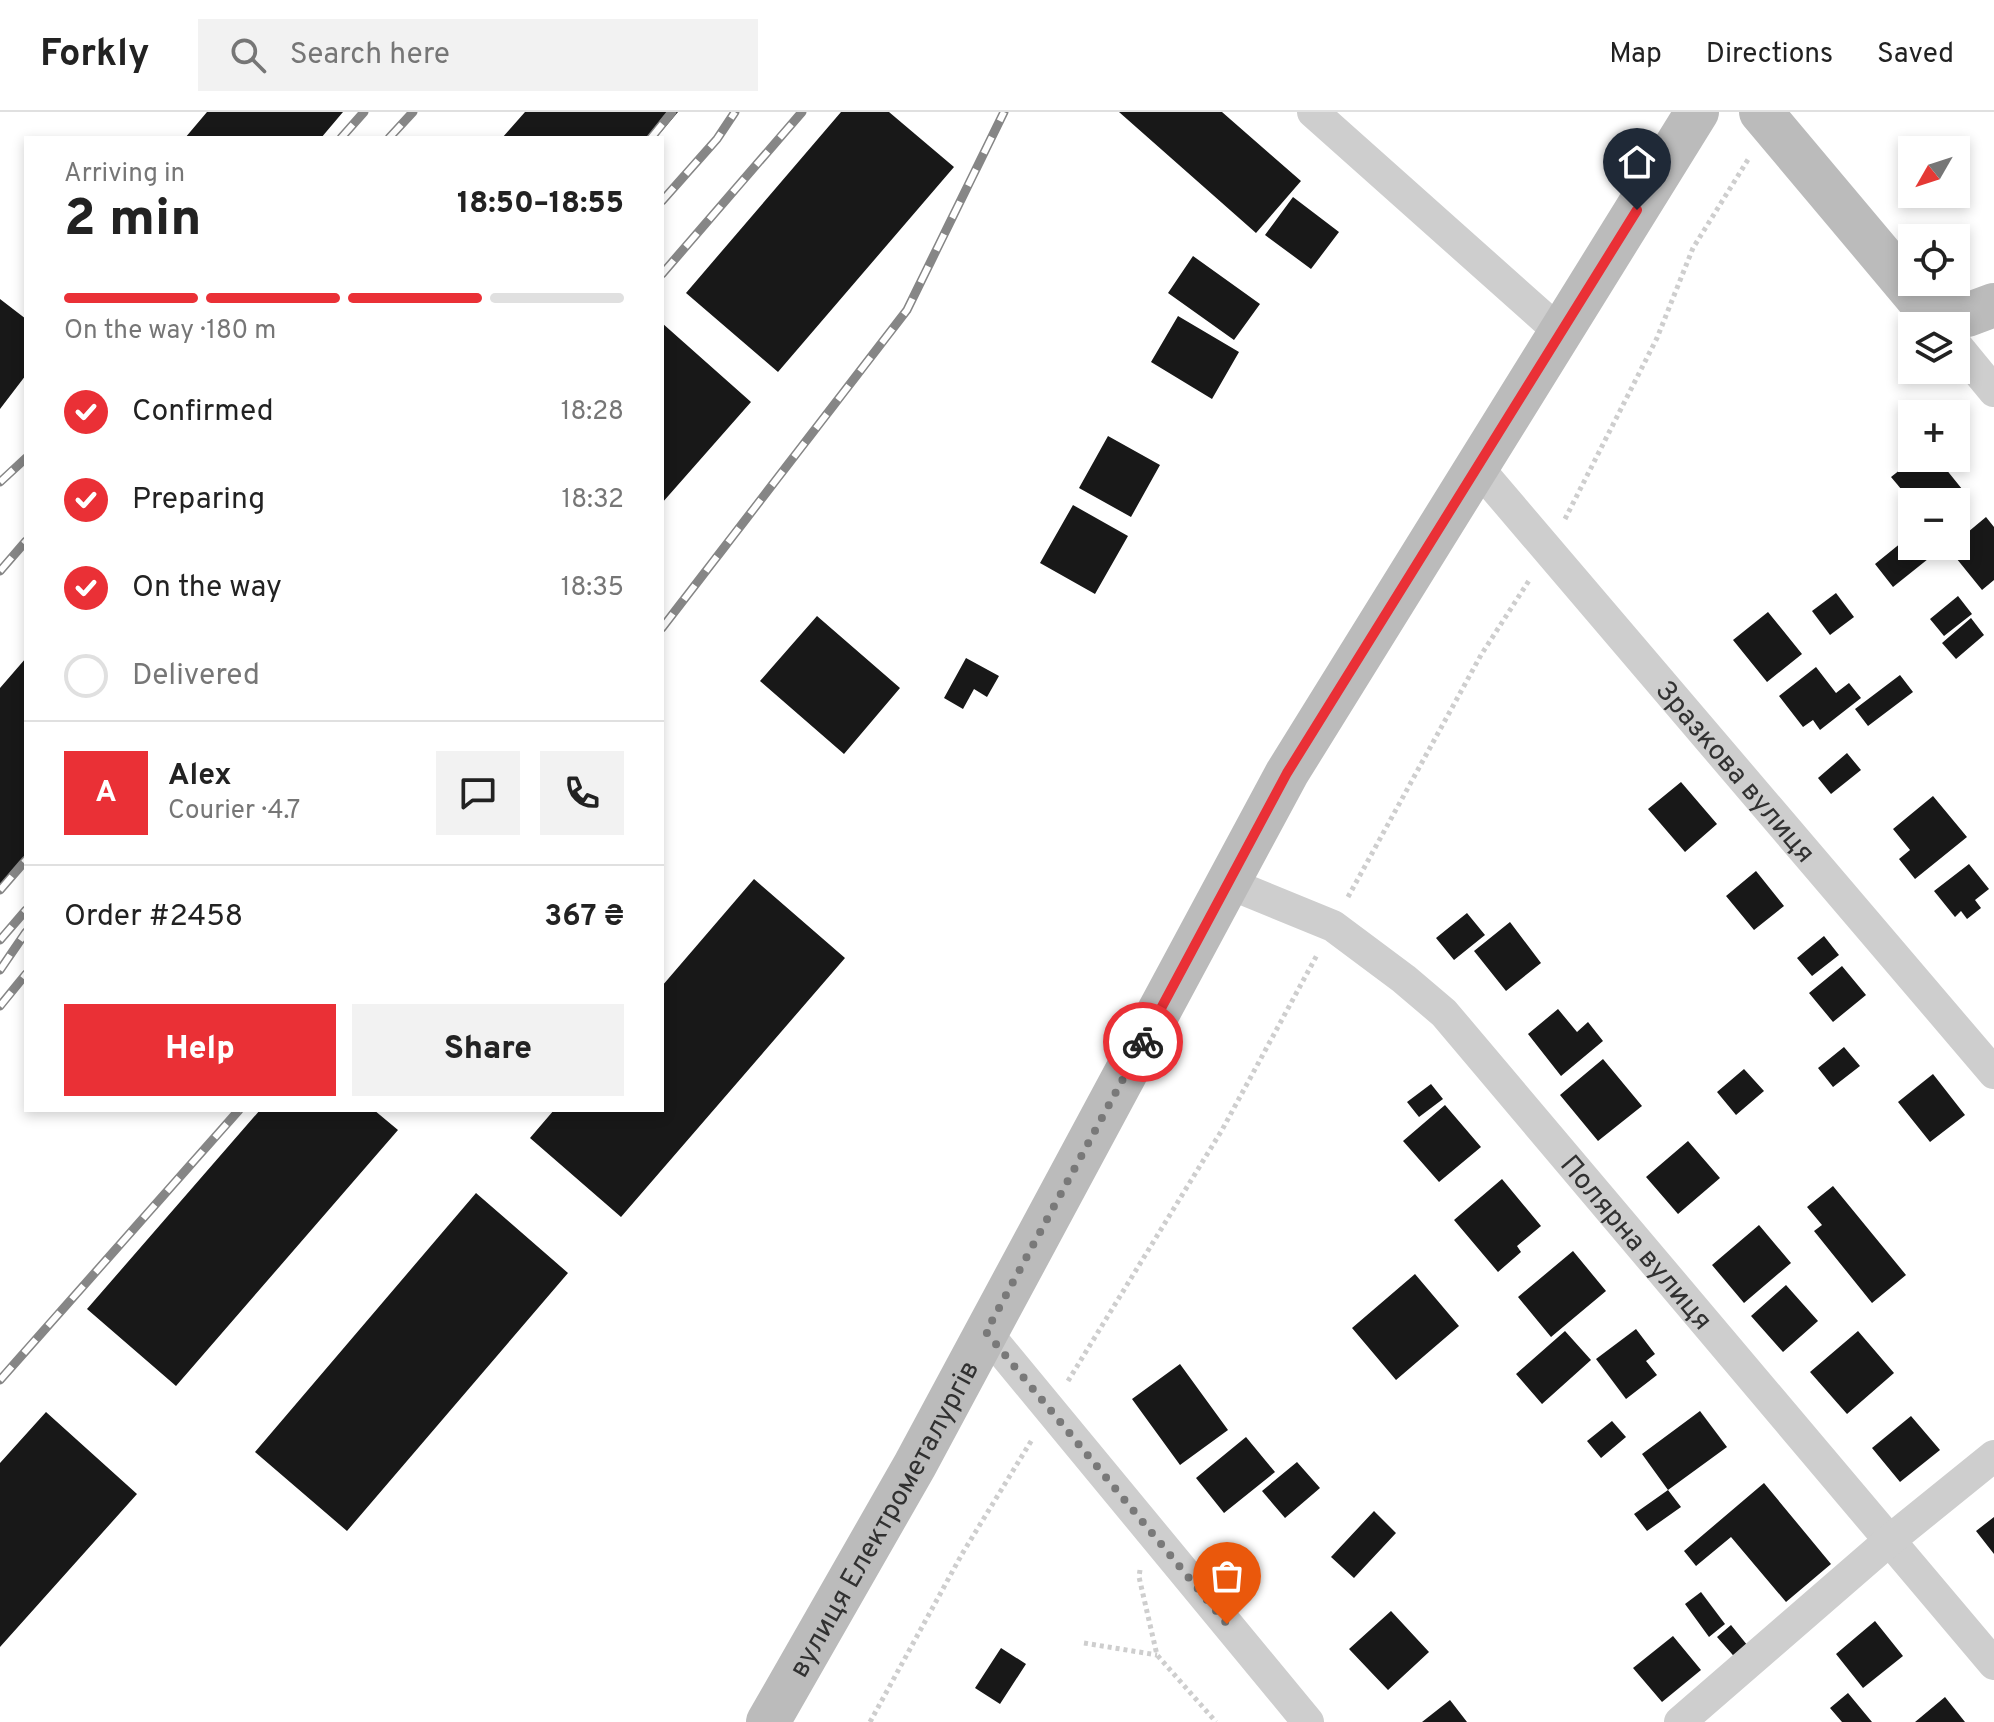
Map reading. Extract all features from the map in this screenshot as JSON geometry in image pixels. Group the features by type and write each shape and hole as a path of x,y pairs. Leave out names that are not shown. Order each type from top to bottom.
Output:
{"main road":[{"name":"вулиця Електрометалургів","path":"768,1722 915,1465 1287,773 1697,112"},
{"path":"1761,112 1929,312"},
{"path":"1970,314 1994,305"}],"street":[{"path":"1313,112 1562,334"},
{"path":"1970,362 1994,391"},
{"name":"Зразкова вулиця","path":"1478,468 1994,1073"},
{"name":"Полярна вулиця","path":"1228,883 1333,926 1444,1013 1994,1664"},
{"path":"986,1332 1308,1722"},
{"path":"1680,1722 1890,1540 1994,1456"}],"path":[{"path":"1146,1525 1139,1577 1157,1655 1216,1722"},
{"path":"1084,1643 1157,1655"}],"building":[{"path":"207,112 343,112 323,136 187,136"},
{"path":"525,112 678,112 658,136 504,136"},
{"path":"841,112 889,112 954,167 778,372 686,293"},
{"path":"1119,112 1222,112 1301,181 1256,233"},
{"path":"1293,197 1339,232 1311,269 1265,235"},
{"path":"1193,256 1260,304 1234,340 1168,293"},
{"path":"0,299 24,317 24,378 0,409"},
{"path":"1178,316 1239,352 1212,399 1151,362"},
{"path":"664,325 751,402 664,501"},
{"path":"1108,436 1160,465 1131,517 1079,488"},
{"path":"1898,471 1948,472 1961,488 1900,488 1891,477"},
{"path":"1073,505 1128,536 1095,594 1040,563"},
{"path":"1986,517 1994,527 1994,580 1982,590 1958,560 1970,560 1970,530"},
{"path":"1898,545 1898,560 1927,560 1893,587 1875,564"},
{"path":"1836,593 1854,617 1830,635 1812,611"},
{"path":"1958,596 1972,614 1944,636 1930,619"},
{"path":"1768,612 1802,654 1767,682 1733,640"},
{"path":"817,616 900,688 844,754 760,681"},
{"path":"1971,618 1984,635 1956,659 1942,643"},
{"path":"966,658 999,676 987,697 974,689 963,709 944,698"},
{"path":"24,660 24,862 0,890 0,688"},
{"path":"1816,667 1836,693 1849,683 1861,698 1820,730 1813,720 1803,727 1779,696"},
{"path":"1900,675 1913,692 1868,726 1855,709"},
{"path":"1847,753 1861,770 1831,794 1818,778"},
{"path":"1681,782 1717,824 1685,852 1648,809"},
{"path":"1933,796 1967,837 1915,879 1899,859 1910,850 1893,829"},
{"path":"1969,864 1989,889 1975,900 1981,908 1967,919 1961,911 1955,917 1934,891"},
{"path":"1756,871 1784,906 1754,930 1726,896"},
{"path":"754,879 845,958 621,1217 530,1138 552,1112 664,1112 664,984"},
{"path":"1467,913 1485,935 1454,960 1436,938"},
{"path":"1510,922 1541,963 1506,991 1474,951"},
{"path":"1824,936 1839,955 1812,976 1797,958"},
{"path":"1842,966 1866,995 1833,1022 1809,993"},
{"path":"1558,1009 1577,1032 1588,1022 1603,1041 1561,1076 1528,1034"},
{"path":"1844,1047 1860,1066 1833,1087 1818,1068"},
{"path":"1603,1059 1642,1106 1598,1141 1560,1095"},
{"path":"1744,1069 1764,1091 1736,1115 1717,1092"},
{"path":"1933,1074 1965,1115 1930,1142 1898,1102"},
{"path":"1431,1084 1443,1099 1419,1117 1407,1102"},
{"path":"1445,1105 1481,1147 1439,1182 1403,1141"},
{"path":"258,1112 376,1112 398,1130 176,1386 87,1309"},
{"path":"1688,1141 1720,1178 1678,1214 1646,1177"},
{"path":"1502,1179 1541,1226 1517,1246 1521,1252 1498,1272 1454,1220"},
{"path":"1833,1186 1906,1275 1872,1303 1814,1231 1822,1225 1807,1207"},
{"path":"476,1193 568,1273 347,1531 255,1452"},
{"path":"1759,1225 1791,1263 1744,1303 1712,1265"},
{"path":"1573,1251 1606,1291 1551,1337 1518,1297"},
{"path":"1415,1274 1459,1326 1396,1380 1352,1328"},
{"path":"1786,1285 1818,1321 1783,1352 1751,1316"},
{"path":"1636,1329 1655,1354 1646,1361 1657,1375 1626,1399 1596,1359"},
{"path":"1565,1331 1591,1360 1542,1404 1516,1374"},
{"path":"1858,1331 1894,1373 1847,1414 1810,1372"},
{"path":"1180,1364 1228,1430 1180,1465 1132,1399"},
{"path":"1700,1411 1727,1447 1668,1490 1642,1454"},
{"path":"46,1412 137,1494 0,1647 0,1463"},
{"path":"1911,1416 1940,1450 1900,1482 1872,1448"},
{"path":"1612,1421 1626,1437 1601,1458 1587,1441"},
{"path":"1246,1437 1275,1472 1224,1513 1196,1478"},
{"path":"1297,1462 1320,1488 1285,1518 1262,1491"},
{"path":"1764,1483 1831,1564 1786,1602 1731,1537 1696,1566 1684,1551"},
{"path":"1668,1490 1681,1507 1647,1531 1634,1514"},
{"path":"1374,1511 1396,1533 1354,1578 1331,1557"},
{"path":"1994,1517 1994,1554 1976,1531"},
{"path":"1701,1592 1725,1624 1709,1637 1685,1604"},
{"path":"1391,1611 1429,1652 1388,1690 1349,1649"},
{"path":"1875,1621 1903,1656 1863,1688 1836,1654"},
{"path":"1731,1625 1752,1651 1739,1662 1717,1637"},
{"path":"1673,1636 1701,1670 1662,1702 1633,1668"},
{"path":"1001,1648 1026,1664 1000,1704 975,1688"},
{"path":"1848,1693 1872,1722 1842,1722 1830,1708"},
{"path":"1945,1697 1965,1722 1915,1722"},
{"path":"1450,1700 1467,1722 1422,1722"}],"railway":[{"path":"343,136 364,112"},
{"path":"391,136 413,112"},
{"path":"653,136 672,112"},
{"path":"664,199 717,139 735,112"},
{"path":"664,272 802,112"},
{"path":"664,625 907,310 1004,112"},
{"path":"0,482 24,460"},
{"path":"0,571 24,543"},
{"path":"0,890 24,862"},
{"path":"0,940 24,912"},
{"path":"0,970 24,935"},
{"path":"0,1006 24,976"},
{"path":"0,1380 237,1112"}],"way so far":[{"path":"1143,1042 986,1332 1227,1624"}],"route":[{"path":"1143,1042 1287,773 1637,210"}]}
